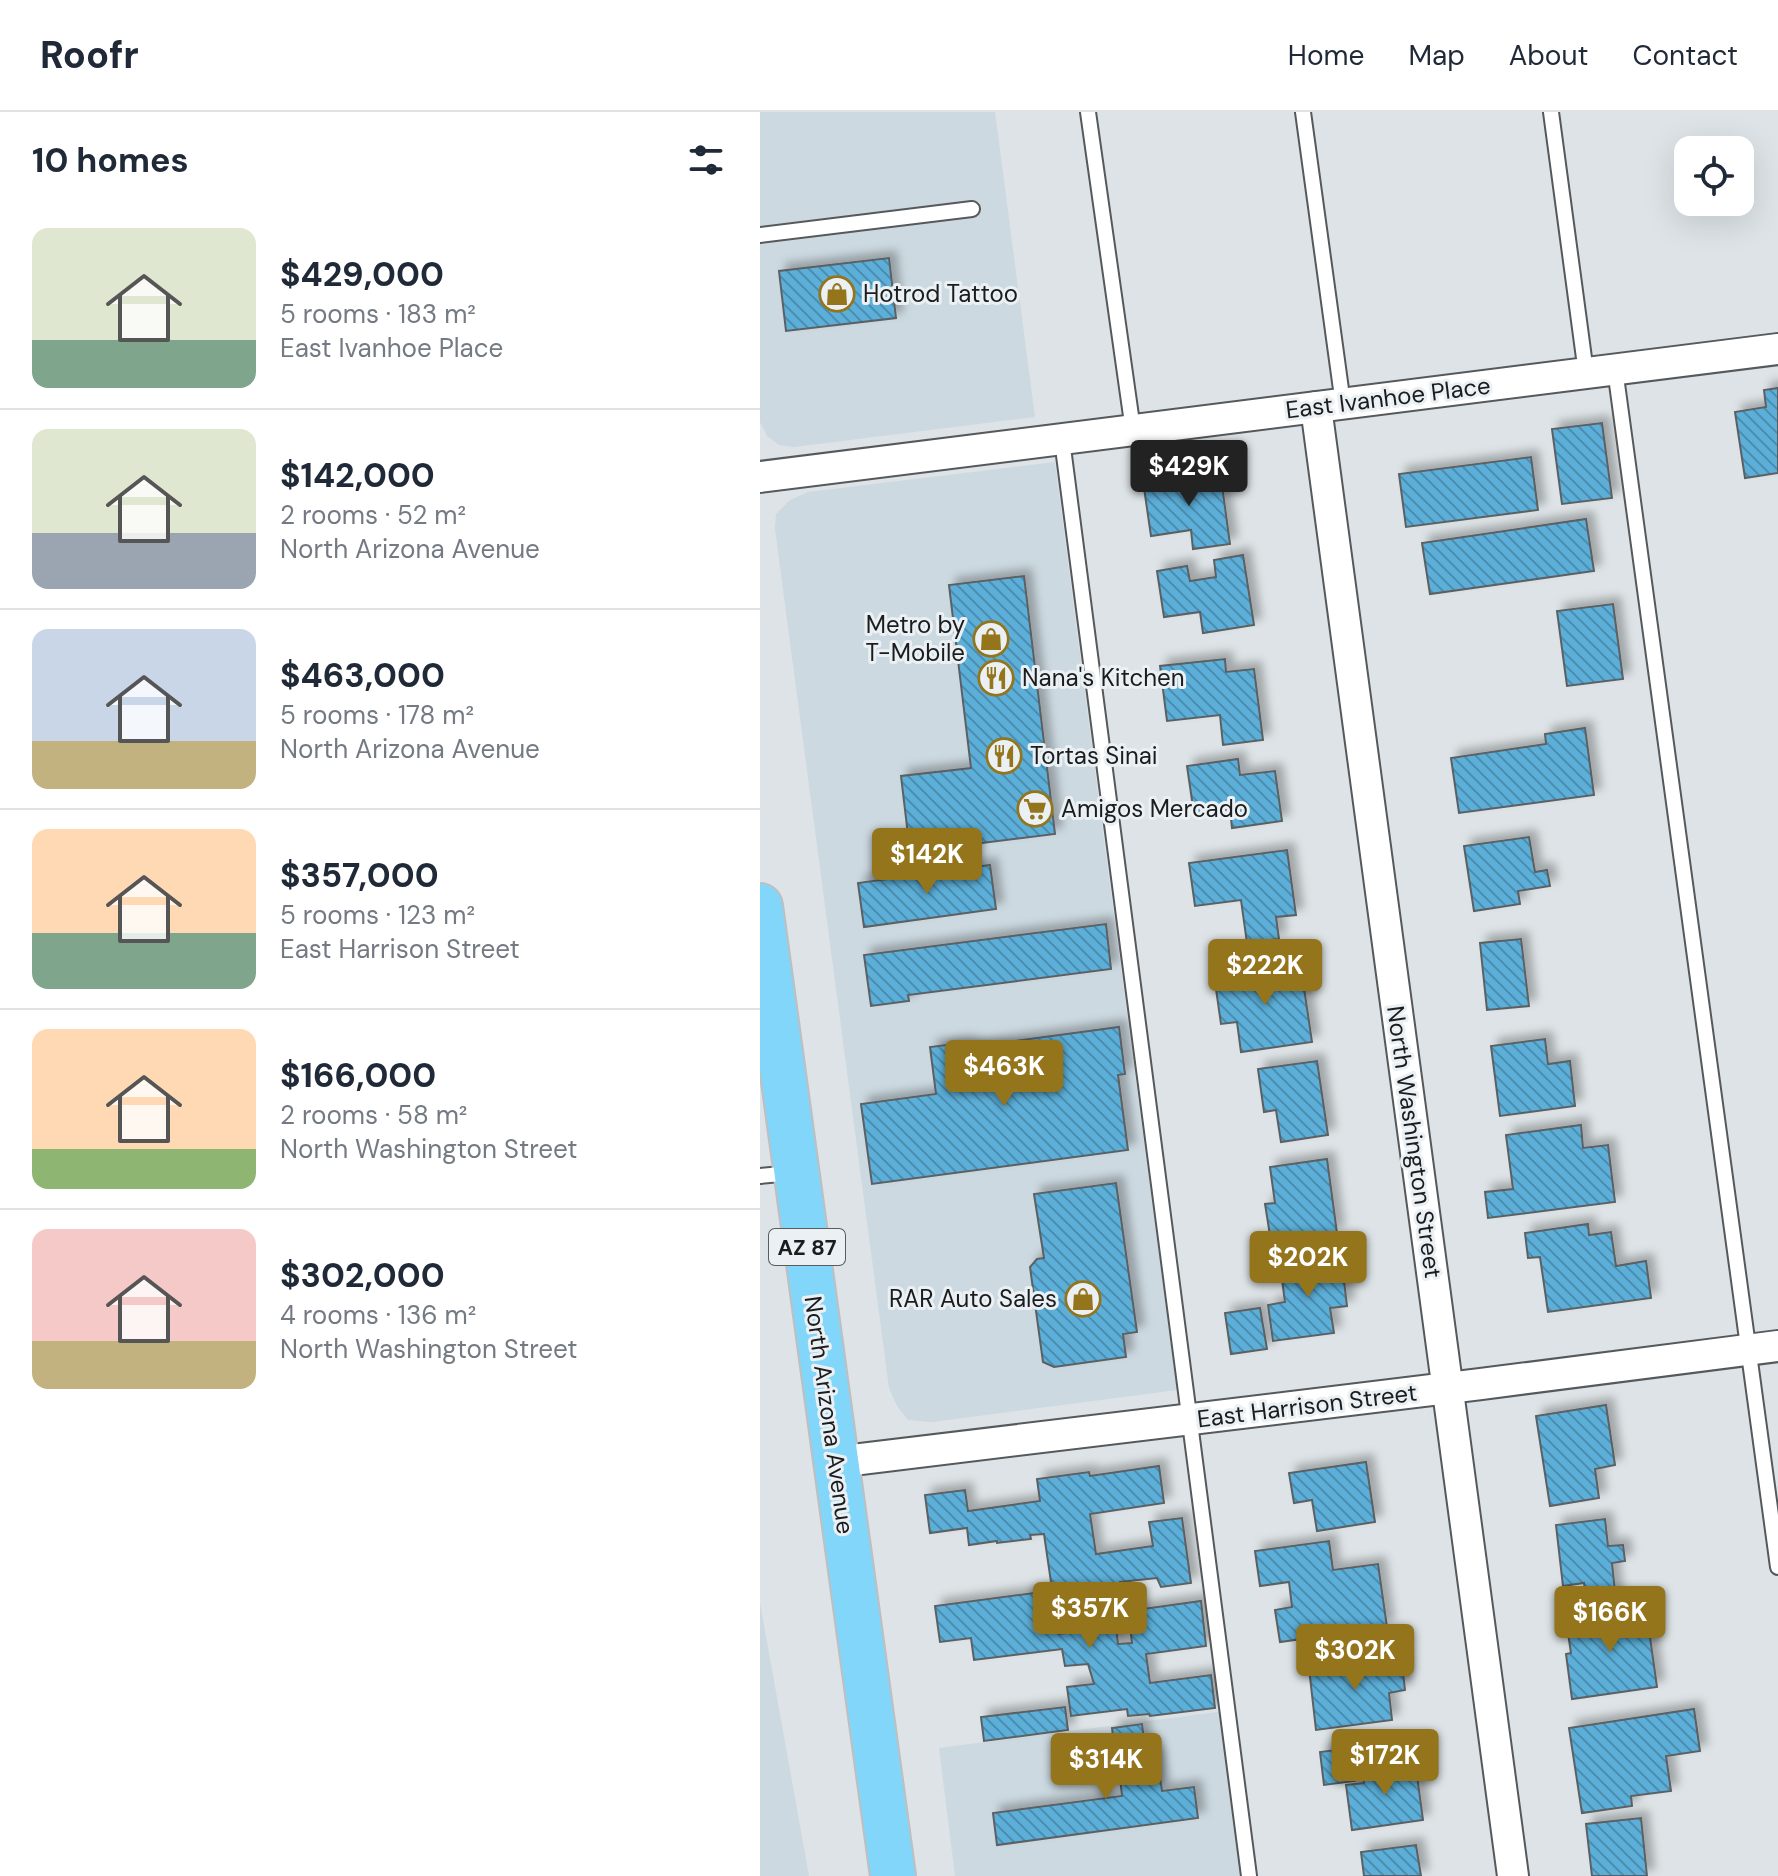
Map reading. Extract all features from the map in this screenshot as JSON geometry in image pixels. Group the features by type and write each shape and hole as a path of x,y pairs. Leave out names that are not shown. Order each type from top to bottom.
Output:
{"main road":[{"name":"North Arizona Avenue","path":"760,906 778,1174 836,1462 893,1876"}],"street":[{"name":"East Ivanhoe Place","path":"760,477 1778,349"},
{"name":"North Washington Street","path":"1330,406 1447,1389 1513,1876"},
{"name":"East Harrison Street","path":"836,1462 1763,1348"}],"lane":[{"path":"1088,112 1133,430"},
{"path":"1303,112 1330,406"},
{"path":"1551,112 1600,371 1763,1348 1778,1567"},
{"path":"760,235 972,209"},
{"path":"1062,440 1249,1876"}],"shaded area":[{"path":"760,112 995,112 1035,417 794,447 779,445 767,436 760,422"},
{"path":"1055,462 1177,1390 932,1422 908,1420 889,1388 775,529 776,514 790,500 808,492"},
{"path":"760,1603 809,1876 760,1876"},
{"path":"1225,1711 1245,1876 955,1876 939,1748"}],"building":[{"name":"Hotrod Tattoo","path":"889,258 896,318 786,331 779,271"},
{"path":"1778,388 1778,473 1745,478 1735,412 1766,407 1764,390"},
{"path":"1602,423 1612,498 1562,504 1552,429"},
{"path":"1531,457 1538,510 1406,527 1399,474"},
{"path":"1220,471 1230,544 1193,549 1191,530 1151,536 1143,481"},
{"path":"1586,519 1594,571 1430,594 1422,543"},
{"path":"1243,555 1254,625 1203,633 1200,612 1164,617 1157,571 1187,566 1190,581 1216,577 1214,560"},
{"path":"1024,576 1055,834 910,852 901,776 971,768 949,585"},
{"path":"1613,604 1623,679 1567,686 1557,611"},
{"path":"1225,659 1226,672 1254,669 1263,740 1223,745 1220,715 1167,721 1160,666"},
{"path":"1585,728 1594,795 1459,813 1451,758 1546,744 1545,734"},
{"path":"1238,759 1240,775 1275,771 1282,821 1232,828 1230,809 1194,814 1187,766"},
{"path":"1529,837 1535,872 1547,870 1550,886 1518,891 1520,904 1474,911 1464,846"},
{"path":"1287,850 1296,915 1276,917 1279,939 1247,943 1241,900 1195,906 1189,863"},
{"path":"990,865 996,909 864,927 858,883"},
{"path":"1106,924 1111,969 908,995 909,1001 871,1006 864,955"},
{"path":"1521,939 1529,1006 1487,1010 1480,943"},
{"path":"1297,964 1312,1042 1241,1052 1237,1022 1221,1024 1214,975"},
{"path":"1119,1027 1125,1074 1118,1075 1128,1150 872,1184 861,1104 936,1094 930,1047 962,1043 978,1046"},
{"path":"1545,1039 1548,1064 1570,1061 1575,1106 1500,1116 1491,1046"},
{"path":"1317,1061 1328,1135 1281,1142 1276,1110 1264,1112 1258,1069"},
{"path":"1581,1125 1583,1148 1608,1145 1615,1202 1488,1218 1485,1192 1513,1189 1506,1135"},
{"path":"1327,1159 1337,1233 1271,1242 1265,1204 1275,1203 1270,1167"},
{"name":"RAR Auto Sales","path":"1116,1183 1137,1332 1123,1334 1126,1357 1054,1367 1043,1362 1030,1267 1037,1259 1044,1258 1034,1194"},
{"path":"1588,1224 1589,1235 1611,1232 1616,1266 1646,1261 1651,1298 1548,1312 1540,1257 1528,1258 1525,1233"},
{"path":"1341,1256 1347,1306 1330,1308 1334,1333 1273,1341 1268,1305 1285,1302 1280,1265"},
{"path":"1260,1308 1267,1349 1231,1354 1225,1313"},
{"path":"1606,1405 1615,1465 1595,1469 1599,1498 1550,1506 1536,1416"},
{"path":"1366,1462 1375,1522 1317,1531 1312,1500 1294,1503 1289,1473"},
{"path":"1159,1466 1164,1503 1090,1514 1096,1554 1153,1546 1149,1522 1182,1518 1191,1583 1161,1587 1157,1578 1120,1582 1122,1595 1102,1598 1104,1602 1096,1602 1098,1608 1065,1609 1062,1595 1053,1596 1044,1534 1030,1535 1031,1539 969,1545 967,1528 930,1533 925,1495 965,1490 968,1511 1040,1501 1037,1479 1089,1472 1090,1476"},
{"path":"1605,1519 1608,1546 1623,1545 1625,1561 1612,1563 1616,1601 1587,1604 1584,1583 1563,1586 1556,1525"},
{"path":"1329,1541 1333,1570 1378,1564 1387,1627 1280,1642 1275,1610 1292,1607 1289,1582 1260,1586 1255,1551"},
{"path":"1049,1591 1051,1602 1055,1602 1059,1634 1075,1632 1074,1625 1107,1621 1108,1629 1116,1628 1118,1644 1132,1643 1128,1611 1201,1601 1206,1646 1146,1654 1150,1683 1211,1675 1215,1708 1150,1716 1128,1716 1127,1709 1071,1716 1067,1687 1094,1684 1088,1664 1065,1666 1062,1649 974,1660 971,1638 940,1642 935,1606"},
{"path":"1646,1609 1657,1687 1572,1699 1566,1654 1571,1653 1566,1620"},
{"path":"1401,1655 1405,1690 1389,1693 1392,1720 1316,1730 1309,1668"},
{"path":"1065,1707 1068,1730 984,1741 981,1717"},
{"path":"1694,1709 1700,1751 1666,1756 1671,1791 1631,1796 1632,1806 1582,1813 1569,1728"},
{"path":"1142,1724 1146,1756 1157,1755 1162,1791 1194,1787 1198,1818 997,1845 993,1813 1122,1796 1120,1778 1113,1774 1112,1766 1116,1759 1112,1728"},
{"path":"1351,1748 1355,1781 1324,1785 1320,1752"},
{"path":"1415,1761 1423,1820 1352,1830 1346,1785 1364,1783 1362,1768"},
{"path":"1641,1818 1647,1876 1592,1876 1586,1824"},
{"path":"1416,1845 1421,1876 1364,1876 1361,1852"}],"place":[{"name":"Hotrod Tattoo","path":"837,294"},
{"name":"Metro by T-Mobile","path":"991,639"},
{"name":"Nana's Kitchen","path":"996,678"},
{"name":"Tortas Sinai","path":"1004,756"},
{"name":"Amigos Mercado","path":"1035,809"},
{"name":"RAR Auto Sales","path":"1083,1299"}]}
